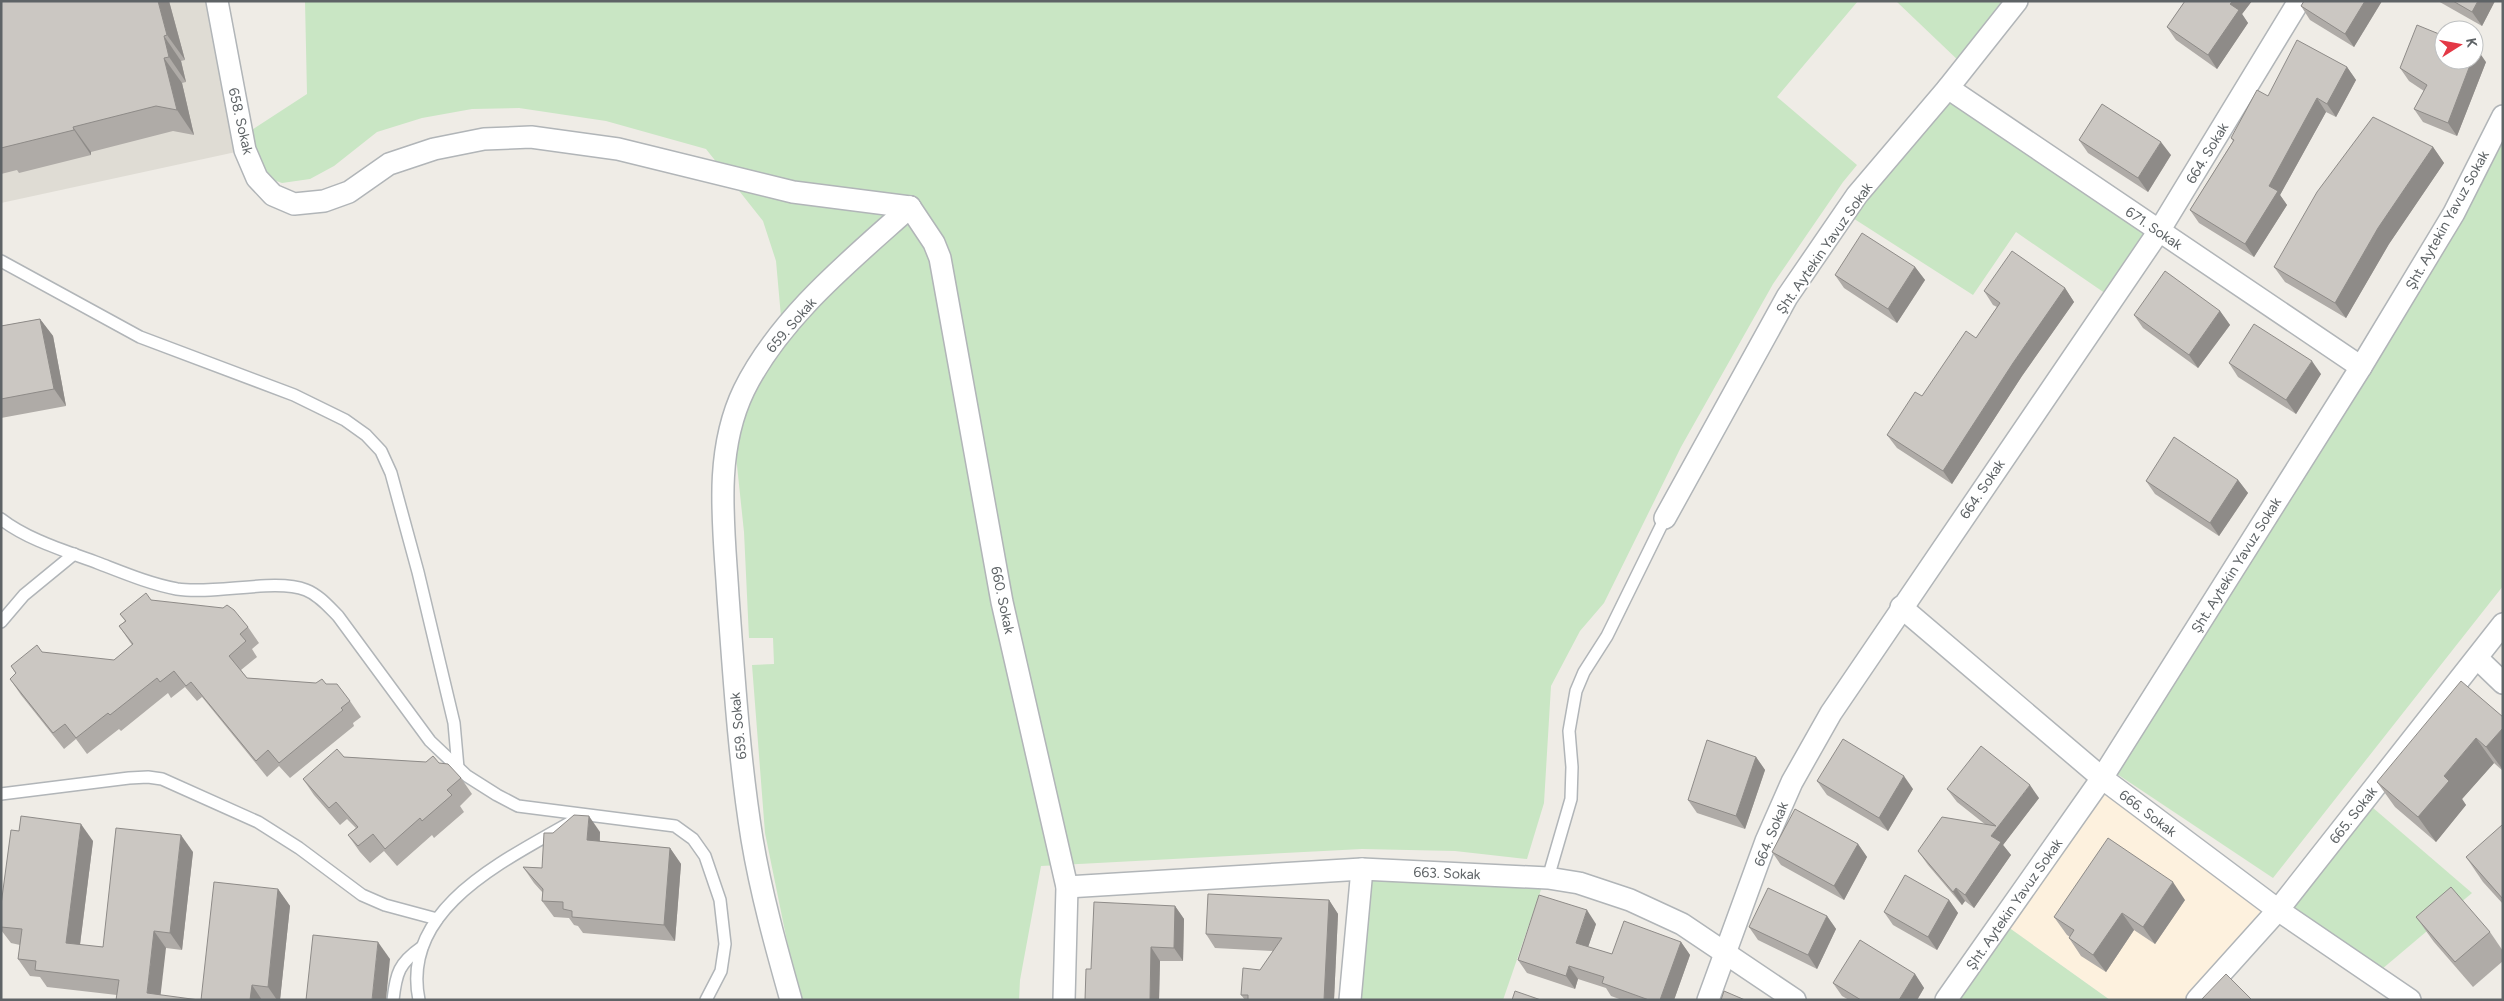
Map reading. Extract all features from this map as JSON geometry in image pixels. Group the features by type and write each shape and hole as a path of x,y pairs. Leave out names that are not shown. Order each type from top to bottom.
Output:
{"street":[{"name":"658. Sokak","path":"216,1 245,150 257,178 273,195 294,204 324,201 349,192 389,164 434,149 484,139 531,137 618,149 793,192 910,207"},
{"name":"Şht. Aytekin Yavuz Sokak","path":"1665,518 1695,460 1788,297 1857,195 1948,88 2017,1"},
{"name":"664. Sokak","path":"1708,1000 1766,841 1792,782 1831,713 1901,607 2158,231 2299,1"},
{"name":"671. Sokak","path":"1948,88 2361,367"},
{"name":"Şht. Aytekin Yavuz Sokak","path":"1946,1000 2102,778 2361,367 2454,213 2503,116"},
{"name":"660. Sokak","path":"910,207 934,243 940,258 1002,602 1067,887 1064,1000"},
{"name":"659. Sokak","path":"791,1000 752,840 736,711 722,490 726,443 744,390 771,343 840,270 910,207"},
{"name":"666. Sokak","path":"1901,607 2102,778 2278,910 2410,1000"},
{"name":"665. Sokak","path":"2196,1000 2278,910 2503,624"},
{"path":"2477,658 2503,683"},
{"name":"663. Sokak","path":"1067,887 1362,869 1548,878 1579,883 1630,900 1682,924 1795,1000"},
{"path":"1350,1000 1362,869"}],"lane":[{"path":"1,261 140,337 294,395 328,411 366,435 381,451 391,473 418,572 454,723 458,768"},
{"path":"1548,878 1571,799 1573,775 1569,731 1576,691 1584,672 1606,636 1665,518"},
{"path":"1,519 74,554 146,581 178,589 215,590 286,587 306,590 324,602 338,616 430,741 467,776 518,806 675,826 693,839 705,856 720,900 726,944 721,971 706,1000"},
{"path":"1,622 24,596 74,554"},
{"path":"1,794 148,776 162,779 258,822 299,848 362,895 385,905 437,919"},
{"path":"419,1000 416,988 418,962 422,947 437,919 464,889 497,864 583,815"},
{"path":"393,1000 395,978 402,963 422,947"}],"shaded area":[{"path":"1,1 217,1 245,150 1,203"},
{"path":"2102,778 2278,910 2197,1000 2110,1000 2001,922"}],"green space":[{"path":"305,1 1858,1 1777,97 1857,165 1843,182 1773,284 1681,447 1604,603 1580,631 1551,686 1544,803 1527,859 1455,851 1362,849 1041,866 1020,980 1019,1000 799,1000 765,833 752,665 774,664 773,638 749,638 744,532 734,437 736,418 783,339 776,261 763,221 706,149 606,121 519,108 472,109 422,118 377,132 334,166 310,179 282,183 262,176 244,135 307,94"},
{"path":"1896,1 2004,1 1961,63"},
{"path":"1948,88 2159,231 2112,298 2016,232 1973,295 1845,213"},
{"path":"2503,110 2503,586 2273,878 2108,768 2225,582"},
{"path":"2365,801 2472,893 2375,975 2278,910"},
{"path":"1362,869 1545,878 1503,1000 1350,1000"},
{"path":"2001,922 2110,1000 1946,1000"}],"building":[{"path":"1,1 158,1 167,35 164,36 169,57 164,58 177,110 156,106 73,127 74,130 1,148"},
{"path":"2185,1 2233,1 2230,4 2239,10 2208,55 2167,27"},
{"path":"2304,1 2365,1 2345,34 2301,6"},
{"path":"2453,1 2478,1 2472,12"},
{"path":"2417,25 2434,32 2434,70 2468,70 2448,123 2414,109 2427,85 2400,68"},
{"path":"2297,40 2347,67 2327,104 2317,98 2269,186 2278,191 2245,244 2190,210 2234,140 2231,138 2257,90 2268,96"},
{"path":"2102,104 2161,142 2138,178 2079,140"},
{"path":"2373,117 2433,147 2378,228 2335,303 2274,267 2317,192"},
{"path":"1862,233 1915,267 1888,309 1835,275"},
{"path":"2012,251 2065,288 2013,363 1943,471 1887,435 1915,392 1922,396 1966,331 1976,338 2000,303 1984,291"},
{"path":"2165,271 2220,311 2189,355 2134,315"},
{"path":"40,319 54,389 1,399 1,326"},
{"path":"2254,324 2312,361 2286,400 2229,363"},
{"path":"2174,437 2238,480 2210,523 2146,481"},
{"path":"146,593 151,600 223,608 227,605 234,610 248,627 240,634 246,641 229,656 247,678 316,683 322,679 326,684 337,684 350,701 341,708 343,710 279,763 268,750 256,761 191,682 186,686 174,671 160,682 157,678 110,715 108,713 76,738 65,724 53,733 10,679 16,673 11,666 37,645 42,652 114,660 133,644 119,626 126,621 120,614"},
{"path":"2461,681 2503,717 2503,728 2486,747 2476,738 2444,776 2449,781 2418,817 2377,782"},
{"path":"1843,739 1904,776 1879,818 1817,781"},
{"path":"1707,740 1756,757 1736,816 1688,800"},
{"path":"1981,746 2030,785 1991,836 2001,842 1965,895 1956,888 1953,892 1918,851 1942,817 1996,826 1947,789"},
{"path":"337,749 344,757 426,762 433,756 439,763 448,764 461,778 447,790 452,795 422,821 420,818 385,849 373,834 358,846 348,835 358,827 336,802 329,808 303,779"},
{"path":"1795,809 1858,844 1834,886 1772,852"},
{"path":"574,815 589,816 587,840 670,848 664,925 572,917 572,911 563,909 563,902 542,901 543,889 523,867 542,868 544,833 553,833"},
{"path":"21,816 81,824 66,943 103,947 116,828 181,835 170,933 154,931 147,993 199,1000 116,1000 119,980 35,970 36,961 18,959 22,929 1,927 1,905 11,830 19,831"},
{"path":"2503,826 2503,899 2466,857"},
{"path":"2108,838 2173,882 2143,927 2122,913 2093,955 2069,938 2074,930 2054,917"},
{"path":"1905,875 1949,900 1928,937 1884,912"},
{"path":"214,882 278,889 268,987 252,985 250,1000 201,1000"},
{"path":"2451,887 2490,932 2455,962 2416,917"},
{"path":"1768,888 1827,916 1808,955 1749,927"},
{"path":"1208,894 1329,900 1324,1000 1248,1000 1248,995 1241,995 1243,968 1260,970 1282,938 1206,934"},
{"path":"1539,895 1587,910 1576,943 1612,954 1624,921 1681,942 1660,1000 1649,1000 1602,983 1604,977 1569,966 1566,976 1518,960"},
{"path":"1094,902 1175,906 1174,948 1151,947 1150,1000 1085,1000 1086,969 1091,969"},
{"path":"313,935 378,942 372,1000 306,1000"},
{"path":"1860,940 1915,974 1899,1000 1861,1000 1833,983"},
{"path":"2226,974 2252,1000 2201,1000"},
{"path":"1515,991 1541,1000 1512,1000"},
{"path":"1724,991 1745,1000 1721,1000"}]}
